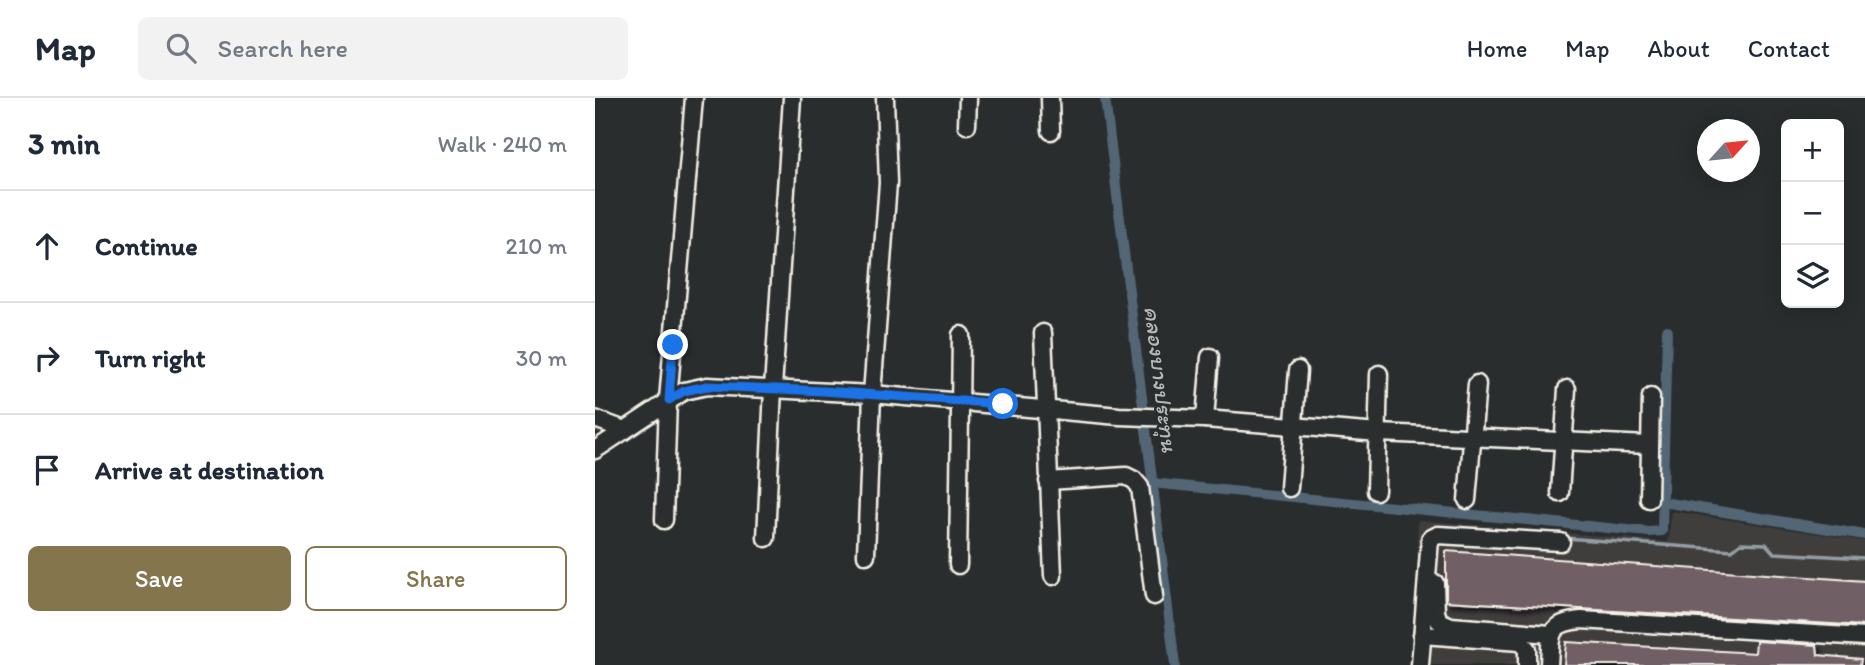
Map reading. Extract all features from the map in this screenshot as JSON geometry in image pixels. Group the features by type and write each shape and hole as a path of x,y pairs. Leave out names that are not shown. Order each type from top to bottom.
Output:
{"street":[{"path":"664,520 669,400 694,98"},
{"path":"766,538 792,98"},
{"path":"866,555 872,394 888,183 885,98"},
{"path":"967,125 968,98"},
{"path":"1050,98 1051,131"},
{"path":"1042,333 1053,576"},
{"path":"958,565 961,335"},
{"path":"1205,419 1210,357"},
{"path":"1289,488 1298,370"},
{"path":"1376,491 1379,374"},
{"path":"1467,500 1477,384"},
{"path":"595,450 669,400 695,387 872,394 1118,416 1205,419 1293,428 1649,445"},
{"path":"1560,493 1567,389"},
{"path":"1649,499 1651,397"},
{"path":"595,419 625,430"},
{"path":"1048,481 1126,476 1134,480 1140,487 1154,596"},
{"path":"1420,665 1428,544 1433,536 1561,542"},
{"path":"1434,562 1436,612 1439,621 1451,625 1551,634"},
{"path":"1549,665 1551,634 1557,626 1568,621 1865,637"},
{"path":"1422,635 1520,642 1527,649 1527,665"}],"shaded area":[{"path":"1672,511 1865,541 1865,665 1415,665 1418,520 1668,542"}],"building":[{"path":"1446,551 1865,581 1865,626 1446,601"},
{"path":"1756,641 1817,645 1818,655 1861,659 1860,665 1564,665 1566,642 1755,653"}],"waterway":[{"name":"คลองบางประทุน","path":"1105,98 1175,665"},
{"path":"1151,483 1649,532 1662,531 1667,330"},
{"path":"1663,502 1865,535"},
{"path":"1564,538 1732,550 1741,543 1766,544 1774,553 1865,558"}],"route":[{"path":"673,345 669,400 684,391 707,386 1003,404"}]}
